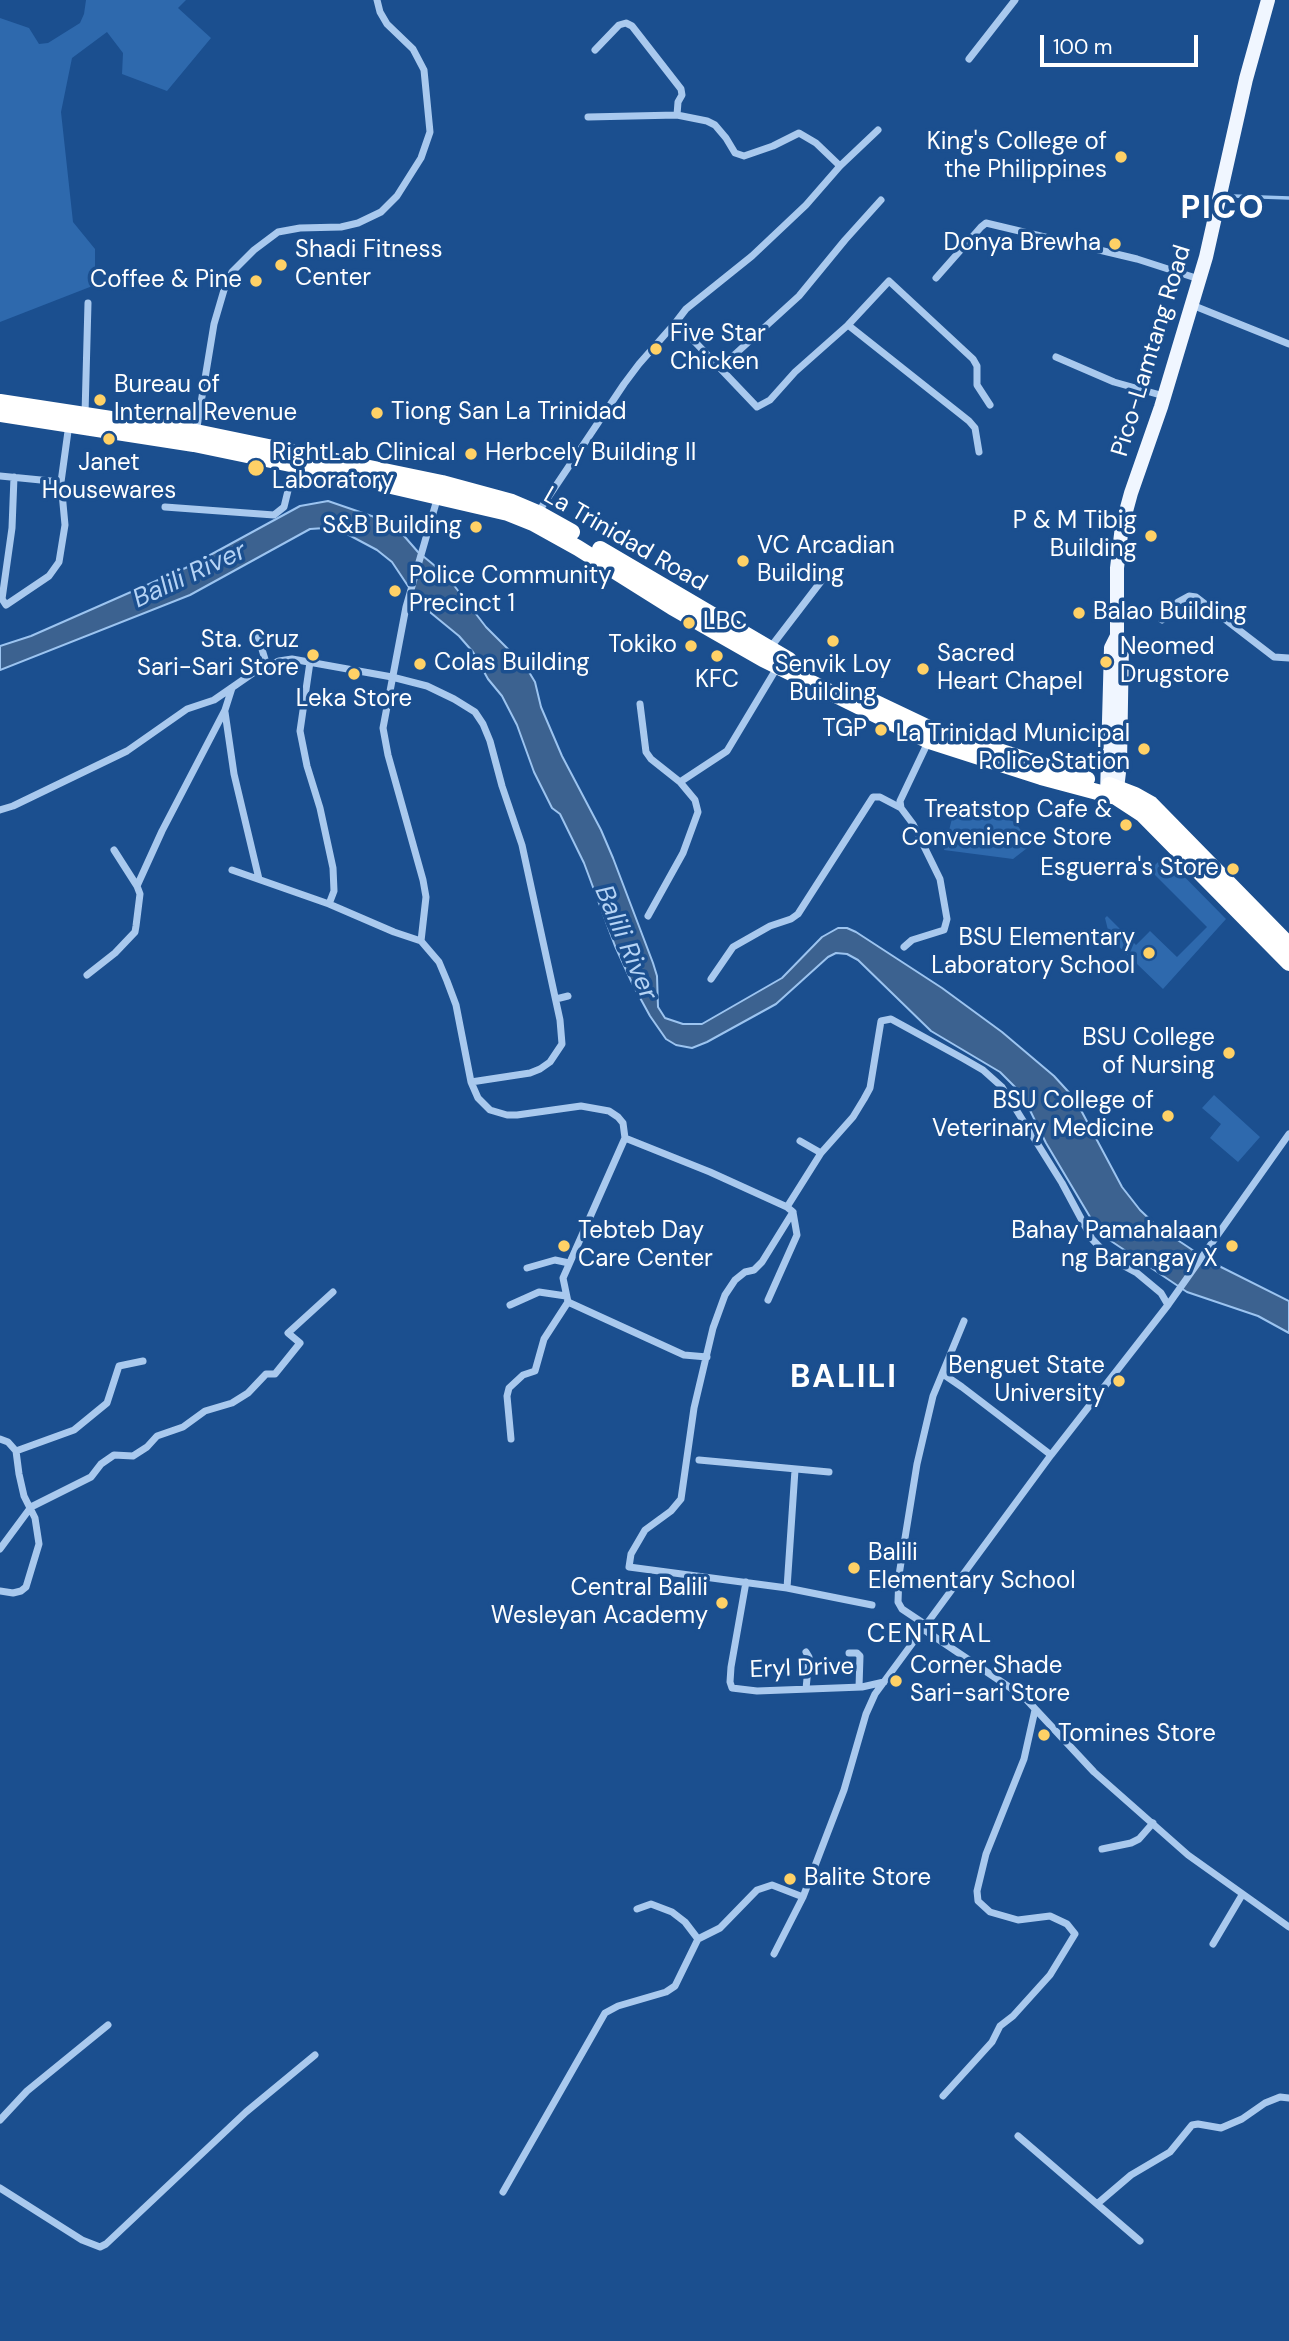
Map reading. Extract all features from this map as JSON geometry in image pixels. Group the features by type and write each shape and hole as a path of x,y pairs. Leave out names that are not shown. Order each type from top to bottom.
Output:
{"highway":[{"name":"La Trinidad Road","path":"0,401 77,419 195,438 440,490 512,502 567,541 766,654 931,736"},
{"name":"La Trinidad Road","path":"0,414 77,419"},
{"name":"La Trinidad Road","path":"766,654 778,666 931,736 1041,777 1112,791"},
{"path":"1112,791 1151,804 1289,945"},
{"path":"1112,791 1142,814 1289,962"}],"main road":[{"name":"Pico-Lamtang Road","path":"1112,791 1120,764 1122,641 1118,637 1117,568 1122,526 1200,279 1246,79 1268,0"}],"street":[{"path":"195,438 214,324 232,272 254,250 278,232 300,228 341,228 381,212 397,196 421,158 430,132 424,70 413,49 387,24 377,0"},
{"path":"969,59 1015,0"},
{"path":"595,50 619,25 626,23 632,26 681,89 677,115"},
{"path":"588,117 677,115 706,121 715,125 739,155 744,156 799,133 816,143 840,166"},
{"path":"535,518 624,384 686,309 752,256 806,205 840,166 878,130"},
{"path":"721,367 799,296 881,200"},
{"path":"936,278 981,227 986,223 994,223 1009,229 1137,259 1200,279"},
{"path":"676,322 757,407 848,325 888,281 974,359 977,366 977,385 990,405"},
{"path":"14,477 12,528 2,599 6,606 49,576 59,562 65,525 61,482 77,419 88,303"},
{"path":"1192,305 1289,344"},
{"path":"848,325 969,421 975,428 979,452"},
{"path":"1056,356 1114,382 1165,396"},
{"path":"165,507 274,514 284,507 295,459"},
{"path":"0,476 61,482"},
{"path":"421,941 426,897 423,880 383,728 405,607 440,490"},
{"path":"766,654 829,571"},
{"path":"1162,620 1178,602 1189,596 1196,597 1274,657 1289,658"},
{"path":"258,636 267,666"},
{"path":"2,811 127,751 187,709 214,701 267,666 292,659 392,677 427,687 453,699 475,712 483,724 522,845 556,999 562,1044 550,1062 530,1073 471,1082"},
{"path":"310,663 300,731 333,868 334,891 330,904"},
{"path":"680,782 727,751 778,666"},
{"path":"137,886 162,831 225,710 232,688"},
{"path":"640,705 646,752 680,782 695,800 697,818 683,853 648,916"},
{"path":"225,710 234,774 260,879"},
{"path":"901,808 900,801 931,736"},
{"path":"711,979 733,947 770,926 795,917 873,797 880,797 901,808 913,824 940,879 947,919 944,930 912,940 904,947"},
{"path":"87,975 115,953 135,932 140,894 114,850"},
{"path":"232,870 330,904 421,941 439,962 456,1005 471,1082 478,1098 490,1110 517,1115 581,1107 597,1108 618,1116 623,1123 625,1138 563,1278 567,1299 544,1339 535,1371 523,1375 509,1388 507,1396 511,1439"},
{"path":"556,999 568,996"},
{"path":"872,1605 787,1588 629,1567 631,1553 645,1530 671,1511 681,1499 694,1408 713,1328 725,1295 735,1280 744,1272 754,1270 762,1262 821,1153 853,1117 870,1088 881,1021 898,1022 964,1059 1002,1087 1026,1123 1092,1239 1111,1259 1137,1273 1161,1293 1168,1306"},
{"path":"774,1954 803,1897 844,1790 866,1714 875,1694 1051,1455 1168,1306 1289,1134"},
{"path":"625,1138 710,1172 790,1210 797,1235 768,1300"},
{"path":"800,1141 821,1153"},
{"path":"527,1268 555,1260 569,1263"},
{"path":"0,1549 31,1507 91,1477 101,1464 114,1455 133,1456 157,1436 183,1427 205,1411 233,1403 248,1393 266,1374 275,1374 300,1343 288,1333 333,1292"},
{"path":"510,1305 539,1292 567,1299 684,1355 707,1357"},
{"path":"964,1321 933,1396 917,1464 896,1598 902,1609 924,1627 1024,1697 1094,1772 1188,1855 1289,1927"},
{"path":"16,1451 74,1430 107,1403 119,1366 143,1361"},
{"path":"943,1374 1051,1455"},
{"path":"0,1439 8,1442 16,1451 24,1496 31,1507 39,1534 39,1544 29,1581 21,1591 0,1591"},
{"path":"699,1460 829,1472"},
{"path":"787,1588 795,1470"},
{"name":"Eryl Drive","path":"746,1582 730,1678 733,1688 757,1692 859,1687 884,1682"},
{"path":"806,1653 809,1657 806,1689"},
{"path":"849,1653 857,1653 860,1656 859,1687"},
{"path":"943,2096 992,2042 1000,2026 1013,2016 1050,1975 1075,1934 1067,1924 1050,1916 1018,1920 990,1912 978,1901 977,1891 986,1854 1024,1759 1035,1710"},
{"path":"1102,1849 1139,1839 1153,1823"},
{"path":"503,2192 601,2018 611,2008 666,1992 675,1986 698,1940 720,1928 757,1890 772,1885 803,1897"},
{"path":"1213,1944 1242,1895"},
{"path":"637,1909 651,1904 672,1912 685,1922 698,1940"},
{"path":"0,2120 27,2091 108,2025"},
{"path":"0,2188 82,2240 94,2246 106,2244 246,2112 315,2055"},
{"path":"1097,2204 1131,2175 1170,2152 1192,2125 1221,2128 1242,2119 1265,2103 1280,2097 1289,2098"},
{"path":"1018,2136 1140,2241"}],"shaded area":[{"path":"86,0 186,0 178,8 211,38 167,91 122,74 123,53 107,32 72,58 61,112 73,222 95,249 95,285 0,322 0,18 29,28 39,44 48,43 80,23"},
{"path":"956,803 1015,822 1031,845 1013,859 944,850"},
{"path":"1164,856 1226,919 1163,989 1110,938 1105,918 1107,916 1136,945 1150,931 1177,957 1207,927 1150,870"},
{"path":"1214,1095 1260,1137 1238,1162 1210,1138 1221,1124 1202,1108"}],"water":[{"name":"Balili River","path":"328,501 389,522 398,529 418,552 446,575 486,627 526,667 535,682 541,707 562,756 613,858 653,963 657,976 658,1007 665,1018 683,1024 702,1024 782,978 822,937 838,928 856,932 942,988 1002,1032 1054,1076 1075,1099 1122,1187 1140,1210 1158,1227 1209,1261 1289,1301 1289,1333 1258,1316 1187,1292 1108,1239 1096,1227 1046,1143 1022,1094 1000,1072 931,1031 858,960 847,954 836,953 828,957 776,1004 707,1042 692,1048 676,1045 666,1039 632,983 584,863 560,814 552,808 534,772 517,725 502,696 488,679 473,652 459,636 420,604 392,562 377,550 347,534 325,528 310,529 190,595 0,670 0,646 31,636 190,566 300,506"}],"waterway":[{"path":"1233,196 1289,198"}],"place":[{"name":"King's College of the Philippines","path":"1121,157"},
{"name":"Donya Brewha","path":"1115,244"},
{"name":"Shadi Fitness Center","path":"281,265"},
{"name":"Coffee & Pine","path":"256,281"},
{"name":"Five Star Chicken","path":"656,349"},
{"name":"Bureau of Internal Revenue","path":"100,400"},
{"name":"Tiong San La Trinidad","path":"377,413"},
{"name":"Janet Housewares","path":"109,439"},
{"name":"Herbcely Building II","path":"471,454"},
{"name":"RightLab Clinical Laboratory","path":"256,468"},
{"name":"S&B Building","path":"476,527"},
{"name":"P & M Tibig Building","path":"1151,536"},
{"name":"VC Arcadian Building","path":"743,561"},
{"name":"Police Community Precinct 1","path":"395,591"},
{"name":"Balao Building","path":"1079,613"},
{"name":"LBC","path":"689,623"},
{"name":"Senvik Loy Building","path":"833,641"},
{"name":"Tokiko","path":"691,646"},
{"name":"Sta. Cruz Sari-Sari Store","path":"313,655"},
{"name":"KFC","path":"717,656"},
{"name":"Neomed Drugstore","path":"1106,662"},
{"name":"Colas Building","path":"420,664"},
{"name":"Sacred Heart Chapel","path":"923,669"},
{"name":"Leka Store","path":"354,674"},
{"name":"TGP","path":"881,730"},
{"name":"La Trinidad Municipal Police Station","path":"1144,749"},
{"name":"Treatstop Cafe & Convenience Store","path":"1126,825"},
{"name":"Esguerra's Store","path":"1233,869"},
{"name":"BSU Elementary Laboratory School","path":"1149,953"},
{"name":"BSU College of Nursing","path":"1229,1053"},
{"name":"BSU College of Veterinary Medicine","path":"1168,1116"},
{"name":"Tebteb Day Care Center","path":"564,1246"},
{"name":"Bahay Pamahalaan ng Barangay X","path":"1232,1246"},
{"name":"Benguet State University","path":"1119,1381"},
{"name":"Balili Elementary School","path":"854,1568"},
{"name":"Central Balili Wesleyan Academy","path":"722,1603"},
{"name":"Corner Shade Sari-sari Store","path":"896,1681"},
{"name":"Tomines Store","path":"1044,1735"},
{"name":"Balite Store","path":"790,1879"}],"district":[{"name":"PICO","path":"1223,210"},
{"name":"BALILI","path":"844,1379"},
{"name":"CENTRAL","path":"930,1635"}]}
